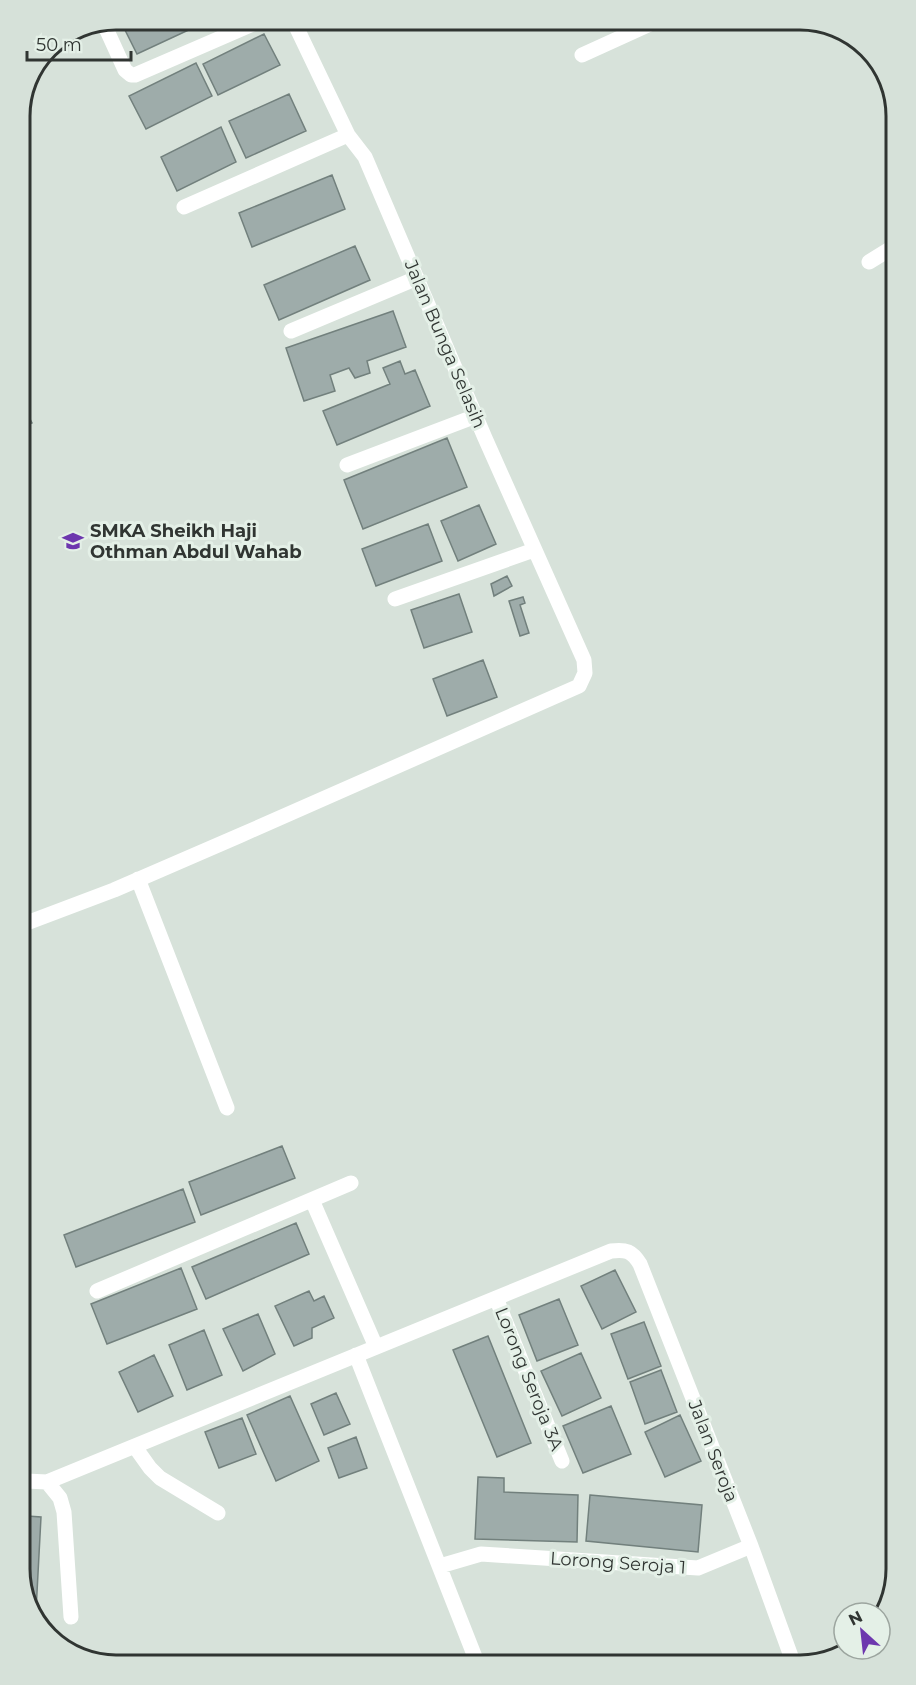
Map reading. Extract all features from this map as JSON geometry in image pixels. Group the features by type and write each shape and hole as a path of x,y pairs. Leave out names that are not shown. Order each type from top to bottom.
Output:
{"street":[{"path":"107,31 125,70 135,75 239,30"},
{"name":"Jalan Bunga Selasih","path":"138,879 579,686 585,673 584,660 534,550 365,158 348,135 298,30"},
{"path":"582,56 638,30"},
{"path":"184,207 348,135"},
{"path":"869,262 886,251"},
{"path":"291,331 417,278"},
{"path":"347,465 476,416"},
{"path":"395,599 534,550"},
{"path":"30,922 138,879 227,1108"},
{"path":"97,1291 351,1183"},
{"path":"312,1200 376,1347"},
{"name":"Jalan Seroja","path":"495,1298 611,1251 625,1250 634,1254 640,1264 751,1546 791,1655"},
{"path":"30,1481 47,1482 495,1298"},
{"name":"Lorong Seroja 3A","path":"495,1298 562,1461"},
{"path":"356,1355 474,1655"},
{"path":"135,1447 160,1478 218,1513"},
{"path":"47,1482 60,1498 64,1512 71,1617"},
{"name":"Lorong Seroja 1","path":"440,1566 482,1554 698,1568 751,1546"}],"building":[{"path":"125,30 189,30 137,54"},
{"path":"264,34 280,65 218,95 203,64"},
{"path":"196,63 212,96 146,129 129,96"},
{"path":"289,94 306,131 246,158 229,121"},
{"path":"221,127 236,162 177,191 161,157"},
{"path":"332,175 345,209 252,247 239,213"},
{"path":"355,246 370,280 279,320 264,285"},
{"path":"393,311 406,347 367,361 370,373 355,378 349,368 330,375 335,391 304,401 286,348"},
{"path":"400,361 405,374 415,370 430,406 337,445 323,411 390,384 383,368"},
{"path":"447,438 467,487 363,529 344,480"},
{"path":"479,505 496,544 458,561 441,521"},
{"path":"428,524 442,561 376,586 362,549"},
{"path":"507,576 512,586 494,596 491,584"},
{"path":"459,594 472,632 424,648 411,610"},
{"path":"523,597 525,603 520,605 529,633 520,636 509,601"},
{"path":"483,660 497,697 447,716 433,679"},
{"path":"282,1146 295,1178 201,1215 189,1182"},
{"path":"183,1189 195,1222 76,1267 64,1235"},
{"path":"296,1223 309,1254 206,1299 192,1267"},
{"path":"181,1268 197,1309 107,1344 91,1304"},
{"path":"615,1270 636,1312 602,1329 581,1286"},
{"path":"309,1291 314,1301 324,1296 334,1318 312,1328 312,1338 294,1346 275,1306"},
{"path":"559,1299 578,1345 537,1361 519,1315"},
{"path":"258,1314 275,1354 243,1371 223,1329"},
{"path":"644,1322 661,1366 628,1379 611,1334"},
{"path":"204,1330 222,1375 187,1390 169,1345"},
{"path":"488,1336 531,1443 497,1457 453,1350"},
{"path":"581,1353 601,1398 562,1416 541,1371"},
{"path":"154,1355 173,1396 138,1412 119,1372"},
{"path":"661,1370 677,1412 645,1424 630,1382"},
{"path":"336,1393 350,1424 324,1435 311,1404"},
{"path":"290,1396 319,1461 276,1481 247,1415"},
{"path":"611,1406 631,1454 583,1473 563,1426"},
{"path":"680,1415 701,1461 665,1477 645,1432"},
{"path":"242,1418 256,1454 219,1468 205,1432"},
{"path":"356,1437 367,1468 339,1478 328,1448"},
{"path":"478,1477 504,1478 504,1492 578,1495 577,1542 475,1539"},
{"path":"590,1495 702,1505 698,1552 586,1541"},
{"path":"30,1516 41,1517 37,1601 30,1569"}],"place":[{"name":"SMKA Sheikh Haji Othman Abdul Wahab","path":"73,541"}]}
